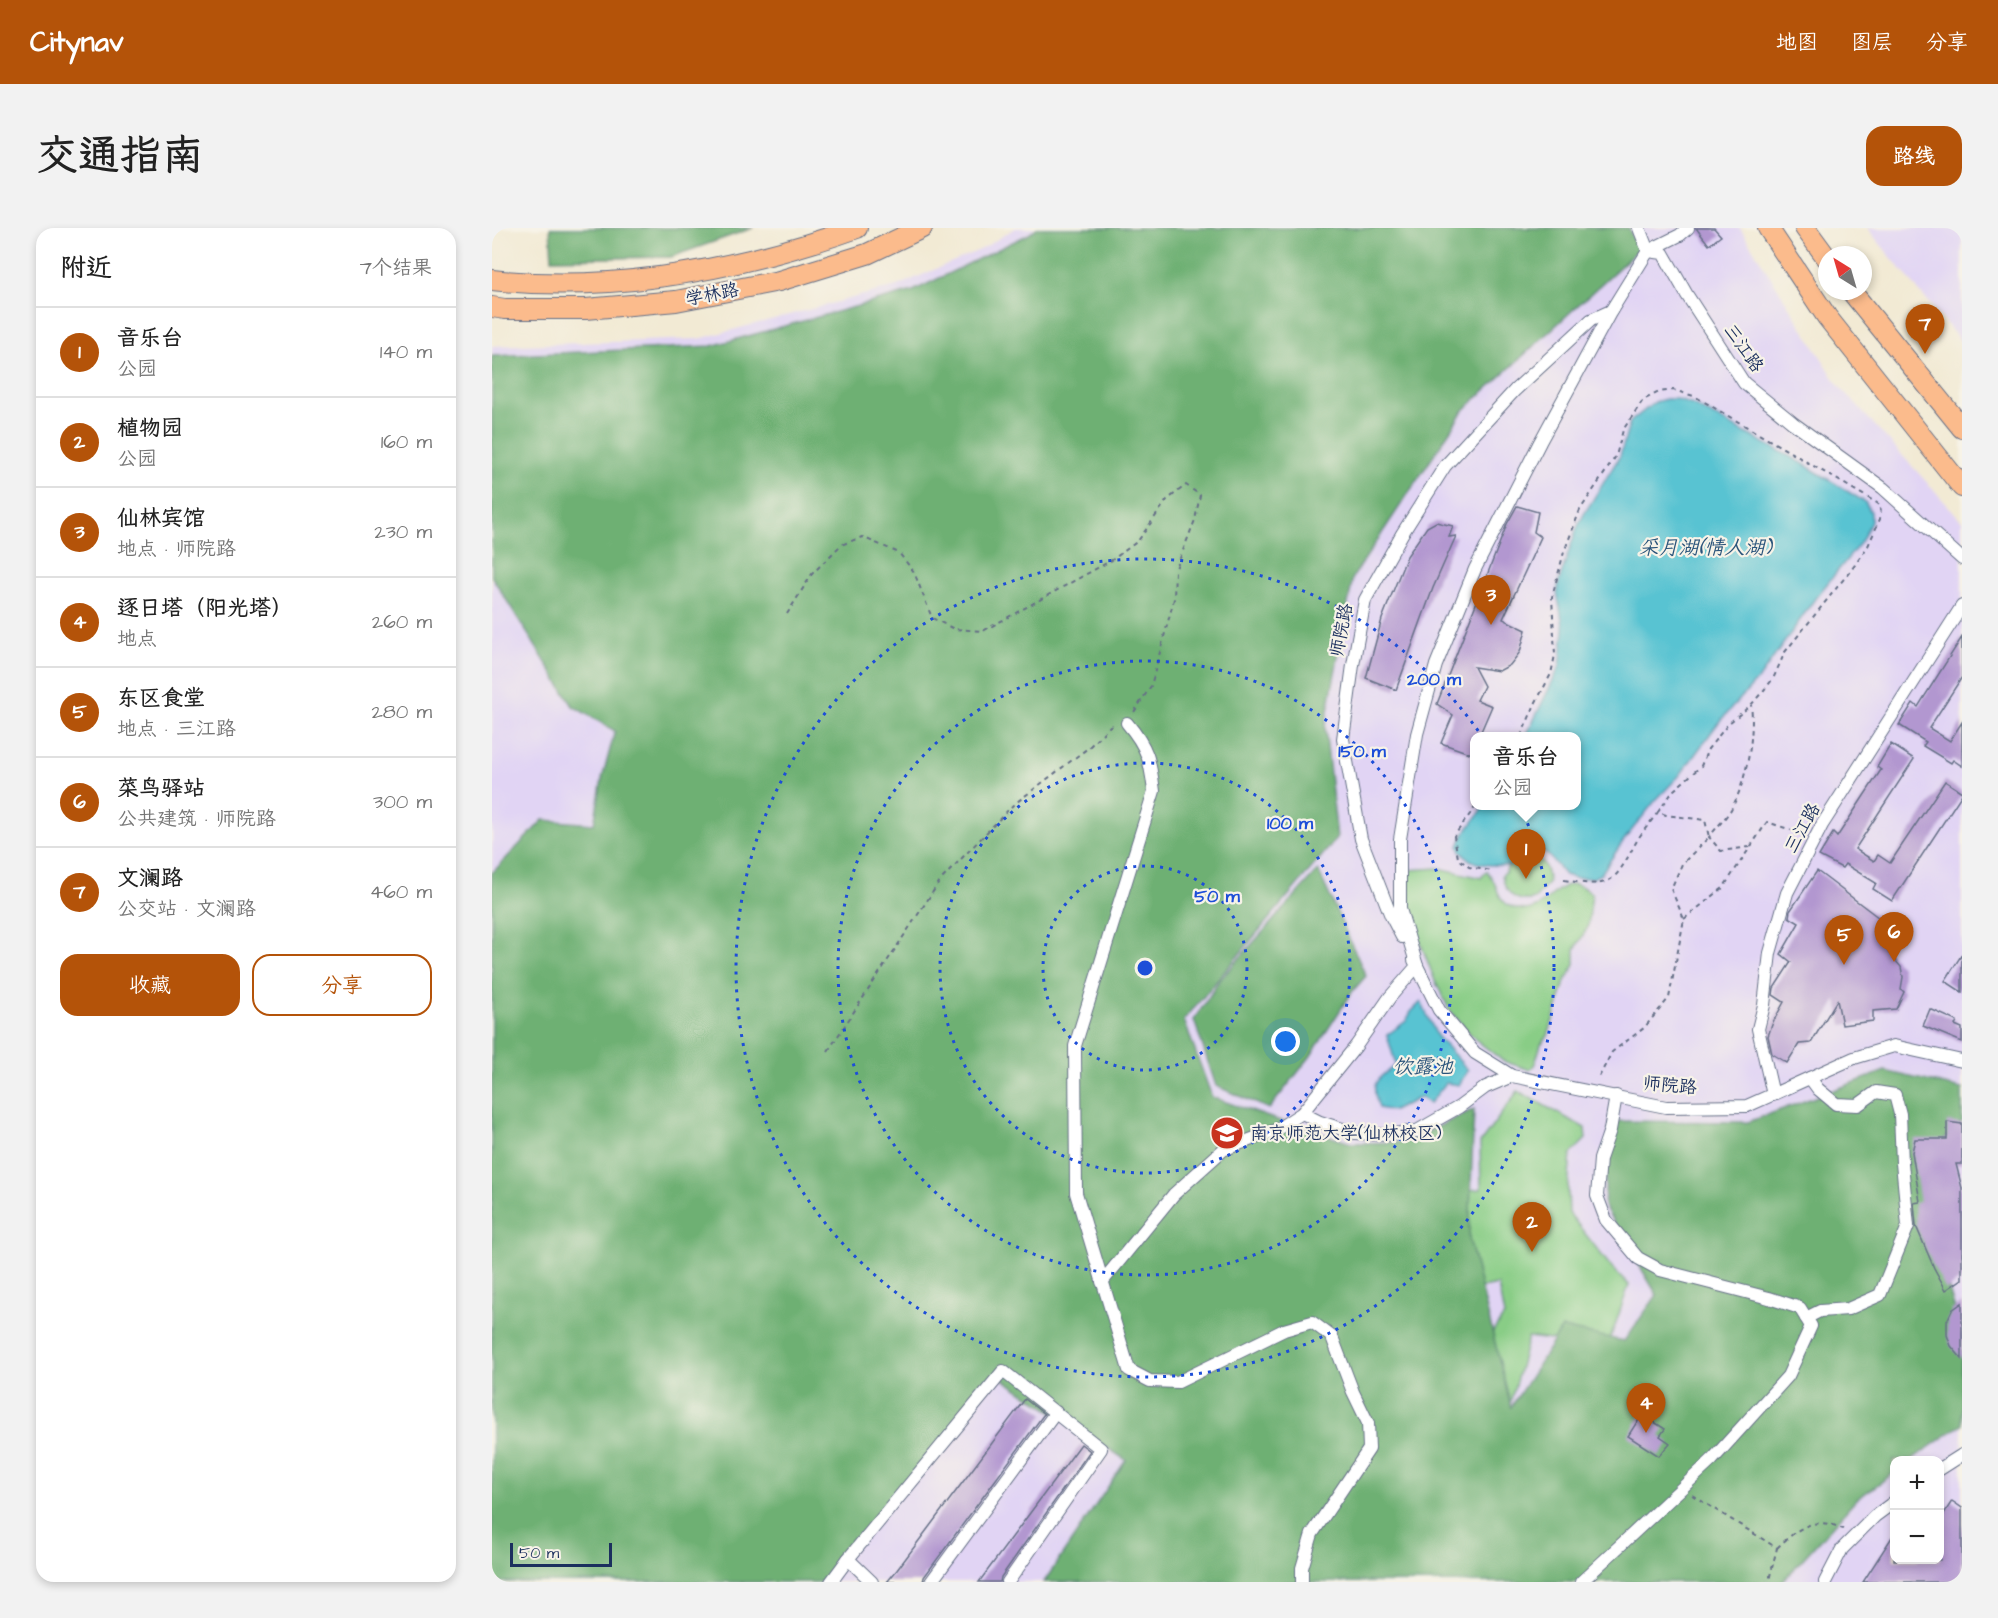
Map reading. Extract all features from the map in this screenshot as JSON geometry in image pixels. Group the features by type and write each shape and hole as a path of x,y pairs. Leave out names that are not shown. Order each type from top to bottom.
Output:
{"main road":[{"name":"学林路","path":"492,280 581,284 670,276 773,255 857,228"},
{"name":"学林路","path":"492,307 586,309 676,301 779,281 867,254 922,228"},
{"path":"1768,228 1827,317 1962,487"},
{"path":"1805,228 1818,246"},
{"path":"1858,300 1962,428"}],"street":[{"path":"1639,228 1648,251 1688,228"},
{"name":"师院路","path":"1417,966 1400,909 1400,839 1417,734 1436,665 1475,569 1540,442 1611,311 1648,251"},
{"name":"三江路","path":"1648,251 1663,253 1687,295 1744,383 1792,423 1883,488 1962,559"},
{"name":"师院路","path":"1611,311 1591,320 1515,390 1444,466 1365,600 1343,739 1361,839 1391,916 1439,1010 1475,1053 1512,1076 1666,1107 1748,1106 1854,1058 1894,1046 1962,1061"},
{"name":"三江路","path":"1773,1095 1758,1029 1764,1005 1770,953 1787,893 1816,838 1962,606"},
{"path":"1127,723 1138,736 1150,759 1154,791 1075,1046 1076,1193 1129,1370 1150,1381 1178,1382 1284,1330 1312,1322 1332,1337 1353,1392 1368,1423 1369,1449 1312,1534 1302,1568 1302,1582"},
{"path":"1102,1282 1174,1194 1222,1150 1276,1130 1302,1113 1356,1046 1390,997 1417,966"},
{"path":"1302,1113 1320,1122 1355,1133 1386,1135 1417,1131 1459,1107 1486,1087 1512,1076"},
{"path":"1806,1318 1820,1311 1848,1309 1880,1295 1908,1226 1900,1114 1895,1095 1876,1092 1858,1105 1836,1104 1818,1089 1810,1078"},
{"path":"1581,1582 1712,1460 1788,1376 1811,1326 1800,1308 1660,1270 1638,1258 1606,1220 1597,1196 1599,1159 1610,1130 1616,1096"},
{"path":"831,1582 1003,1371 1101,1449 1008,1582"},
{"path":"931,1582 1056,1412"},
{"path":"1944,1466 1962,1455"},
{"path":"1825,1582 1842,1549 1875,1516 1890,1505"},
{"path":"848,1559 872,1582"}],"path":[{"path":"1523,732 1551,674 1555,655 1552,597 1564,552 1581,510 1616,456 1623,430 1643,400 1659,392 1673,390 1694,396 1881,506 1880,519 1868,546 1785,652 1773,679 1751,705 1729,723 1708,749 1701,766 1674,790 1635,843 1623,869 1612,880 1597,884 1564,880"},
{"path":"787,614 812,574 841,545 862,537 899,553 914,572 932,618 954,629 983,631 1112,561 1138,541 1167,500 1186,485 1200,495 1195,520 1176,571 1174,599 1151,686 1127,723 1110,726 1088,748 1013,805 940,881 828,1051"},
{"path":"1592,1092 1612,1052 1644,1028 1669,998 1684,920 1671,890 1682,864 1709,837 1731,809 1744,774 1752,716 1751,705"},
{"path":"1473,810 1454,836 1458,858 1469,867 1492,870"},
{"path":"1659,812 1705,820 1709,837 1721,851 1750,847"},
{"path":"1684,920 1723,888 1767,822 1816,838"},
{"path":"1682,1489 1777,1548"},
{"path":"1770,1582 1777,1548 1790,1536 1819,1522 1830,1523 1854,1537"}],"shaded area":[{"name":"南京师范大学(仙林校区)","path":"1015,228 1740,228 1839,386 1962,521 1962,1582 492,1582 492,346 699,339 897,286 982,249"},
{"path":"1867,228 1962,228 1962,343"}],"green space":[{"path":"550,228 753,228 671,257 552,259"},
{"name":"南京师范大学(仙林校区)","path":"1037,228 1629,228 1638,250 1463,411 1353,577 1325,727 1337,838 1184,1020 1212,1097 1351,1143 1407,1142 1474,1109 1469,1238 1511,1407 1562,1328 1624,1341 1657,1295 1604,1206 1609,1121 1748,1122 1885,1071 1962,1089 1962,1122 1915,1168 1962,1335 1962,1424 1917,1456 1890,1456 1890,1476 1857,1499 1782,1582 1044,1582 1126,1460 998,1376 821,1582 492,1582 492,873 543,820 594,824 602,779 615,731 573,706 492,577 492,356 711,346 913,291"},
{"path":"1525,854 1536,857 1543,863 1549,882 1535,899 1522,900 1512,896 1502,875 1511,863"},
{"path":"1439,868 1481,878 1486,871 1506,903 1525,910 1535,908 1570,884 1580,886 1592,894 1588,927 1575,949 1575,965 1566,979 1548,1036 1541,1044 1535,1064 1530,1070 1503,1061 1475,1039 1450,1011 1435,981 1408,910 1408,870"},
{"path":"1318,870 1366,976 1352,992 1310,1057 1269,1109 1216,1086 1194,1020 1219,981"},
{"path":"1518,1091 1585,1128 1586,1139 1571,1154 1568,1188 1569,1213 1608,1263 1629,1285 1612,1334 1604,1347 1528,1337 1510,1404 1492,1333 1504,1316 1498,1285 1472,1290 1453,1191 1481,1189 1480,1143"}],"water":[{"name":"采月湖(情人湖)","path":"1676,399 1693,405 1802,463 1865,502 1871,512 1871,522 1861,542 1814,600 1760,677 1719,722 1680,775 1655,801 1601,874 1593,878 1575,878 1565,875 1547,854 1540,851 1525,854 1516,866 1475,862 1463,854 1459,846 1464,834 1482,810 1581,810 1581,732 1528,732 1560,666 1564,630 1557,593 1576,530 1620,456 1630,422 1655,402"},
{"name":"饮露池","path":"1421,1002 1437,1036 1468,1070 1459,1085 1446,1083 1429,1104 1421,1097 1393,1111 1379,1108 1375,1092 1376,1082 1396,1065 1387,1035 1406,1021"}],"building":[{"path":"1696,228 1714,228 1721,236 1709,245"},
{"path":"1517,506 1538,512 1534,532 1541,537 1503,619 1526,630 1520,652 1510,665 1499,671 1474,667 1484,686 1477,700 1492,706 1481,732 1470,732 1470,753 1441,743 1453,715 1437,704 1507,524"},
{"path":"1436,522 1453,526 1449,537 1456,536 1433,588 1396,690 1366,678 1382,619 1407,556 1427,527"},
{"path":"1962,637 1962,677 1929,728 1950,741 1962,722 1962,766 1953,760 1951,763 1923,746 1926,742 1899,725 1913,703 1918,707"},
{"path":"1891,744 1914,759 1855,849 1874,861 1878,855 1890,863 1945,781 1962,792 1892,901 1873,889 1876,883 1845,864 1842,868 1819,856 1833,833 1837,837 1881,770 1877,767"},
{"path":"1817,871 1887,924 1884,935 1885,944 1889,953 1901,967 1903,977 1901,989 1904,992 1896,1009 1873,1011 1873,1021 1842,1025 1837,1000 1811,1043 1799,1044 1787,1063 1772,1054 1768,1036 1784,1002 1773,995 1774,988 1791,962 1781,954 1799,923 1789,917 1790,911"},
{"path":"1962,954 1962,992 1945,981"},
{"path":"1930,1009 1957,1021 1955,1025 1962,1028 1962,1042 1923,1026"},
{"path":"1947,1122 1962,1124 1962,1164 1956,1164 1962,1188 1962,1279 1946,1290 1916,1226 1914,1203 1920,1202 1912,1152 1915,1139 1947,1139"},
{"path":"1962,1303 1962,1359 1951,1346 1947,1335 1947,1321 1952,1310"},
{"path":"1025,1399 1044,1414 924,1577 923,1582 887,1582 897,1570"},
{"path":"1642,1414 1665,1429 1660,1436 1670,1443 1659,1456 1628,1436"},
{"path":"1081,1444 1090,1451 1001,1577 1000,1582 979,1582"},
{"path":"1952,1501 1962,1508 1962,1582 1863,1582 1890,1540 1890,1564 1944,1564 1944,1514"}],"place":[{"name":"文澜路","path":"1925,354"},
{"name":"仙林宾馆","path":"1491,625"},
{"name":"音乐台","path":"1526,879"},
{"name":"菜鸟驿站","path":"1894,962"},
{"name":"东区食堂","path":"1844,965"},
{"name":"南京师范大学(仙林校区)","path":"1227,1133"},
{"name":"植物园","path":"1532,1252"},
{"name":"逐日塔（阳光塔）","path":"1646,1433"}]}
